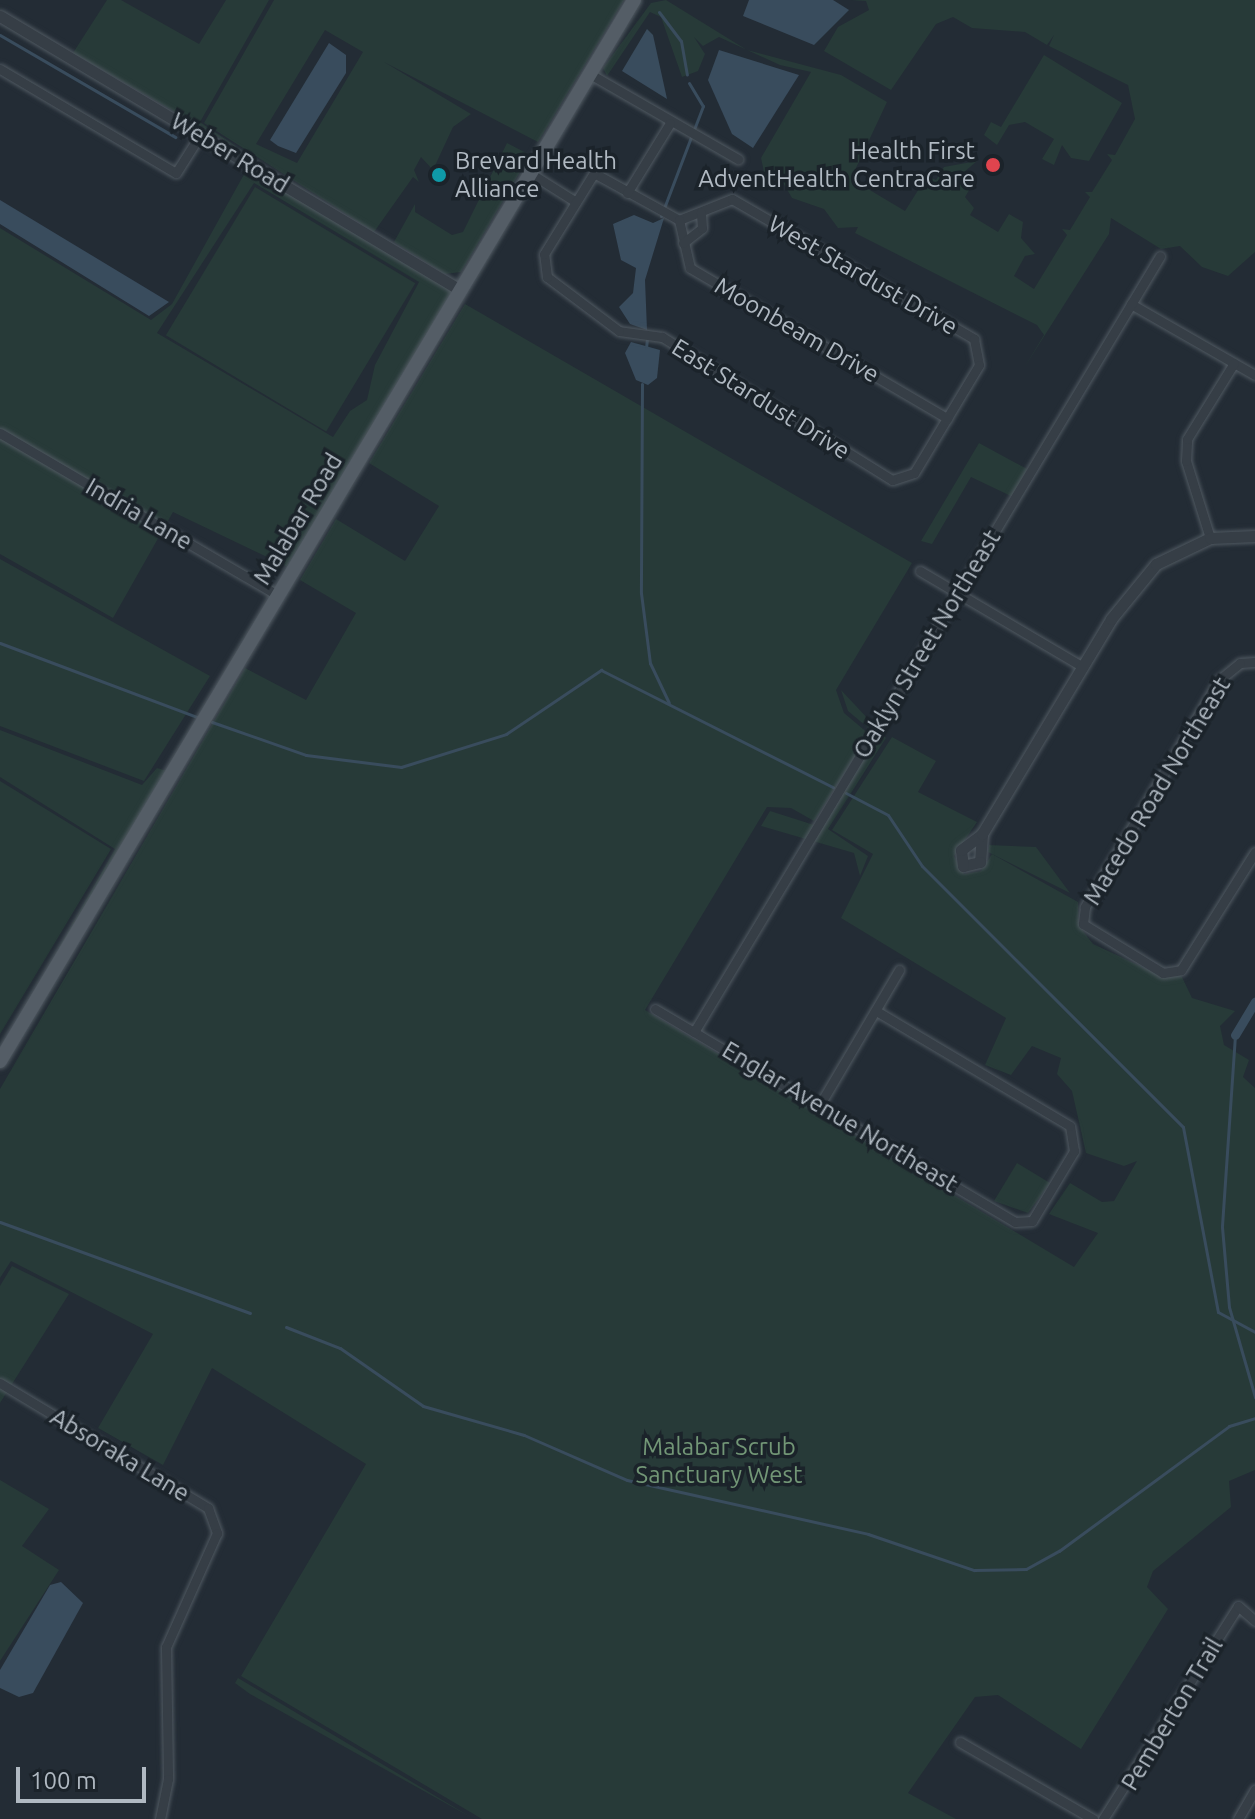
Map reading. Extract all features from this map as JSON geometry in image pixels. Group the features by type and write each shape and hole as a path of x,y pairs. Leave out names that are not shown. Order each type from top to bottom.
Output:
{"main road":[{"name":"Malabar Road","path":"0,1061 634,0"}],"street":[{"name":"Weber Road","path":"0,16 460,290"},
{"path":"0,69 176,173 200,135"},
{"path":"590,74 670,123 738,159"},
{"path":"627,193 670,123"},
{"path":"530,173 576,202 594,173 679,220"},
{"name":"West Stardust Drive","path":"679,220 732,199 974,339 979,365 947,418"},
{"name":"East Stardust Drive","path":"576,202 542,269 611,326 648,337 892,480 914,473 947,418"},
{"path":"683,243 702,228 701,212"},
{"name":"Moonbeam Drive","path":"679,220 690,268 947,418"},
{"name":"Oaklyn Street Northeast","path":"694,1032 1160,256"},
{"path":"1131,304 1255,375"},
{"path":"1210,538 1186,461 1187,439 1234,363"},
{"name":"Indria Lane","path":"0,433 277,595"},
{"path":"982,834 1081,666 1156,564 1210,538 1255,536"},
{"path":"920,571 1081,666"},
{"name":"Macedo Road Northeast","path":"1255,662 1240,663 1219,680 1085,907 1083,924 1095,936 1163,973 1181,970 1255,852"},
{"path":"819,1106 899,970"},
{"name":"Englar Avenue Northeast","path":"655,1009 1025,1222 1069,1163 1075,1143 1070,1126 876,1011"},
{"name":"Absoraka Lane","path":"0,1383 208,1508 217,1533 166,1647 168,1779 160,1819"},
{"name":"Pemberton Trail","path":"1103,1819 1238,1606 1255,1621"},
{"path":"960,1742 1093,1819"},
{"path":"1238,1819 1255,1790"}],"green space":[{"path":"107,0 121,0 199,44 226,0 269,0 200,122 246,153 73,53"},
{"path":"274,0 624,0 538,142 384,62 471,114 453,127 433,170 421,157 414,170 419,182 413,177 374,232 204,123","holes":["325,30 363,52 297,163 256,144"]},
{"path":"666,0 746,49 719,37 703,46 694,37 705,54 698,71 682,77 661,17 650,12 607,76 603,68 651,3"},
{"path":"851,0 1255,0 1255,252 1228,276 1202,267 1180,246 1161,249 1111,218 1109,234 1024,368 1044,335 1037,325 855,233 858,227 838,228 824,209 792,198 782,181 764,172 761,158 811,72 780,65 748,50 841,75 887,102 856,168 858,183 905,211 927,176 936,180 944,167 977,161 963,173 977,177 965,197 974,208 970,215 998,232 1009,214 1023,222 1021,238 1035,254 1025,256 1014,276 1034,289 1067,235 1062,229 1070,230 1090,197 1085,192 1092,192 1112,160 1107,154 1115,155 1135,119 1128,85 1049,46 1054,35 1047,45 1025,32 972,28 953,17 936,24 891,90 824,51 838,27 869,10 866,1"},
{"path":"1044,55 1122,103 1089,161 1071,158 1062,145 1054,165 1042,159 1054,139 1025,122 1009,125 997,145 984,135 991,122 1001,127"},
{"path":"507,143 530,155 461,272 445,274 394,242 415,204 415,212 452,235 463,232"},
{"path":"247,169 454,292 288,567 173,512 113,618 0,554 0,228 151,320 172,304","holes":["254,183 419,282 375,365 367,400 350,411 333,437 157,333"]},
{"path":"255,187 415,283 326,432 166,335"},
{"name":"Malabar Scrub Sanctuary West","path":"465,304 912,563 836,690 844,713 869,734 814,821 791,808 767,807 645,1010 1074,1267 1098,1233 1049,1214 1070,1183 1102,1202 1114,1201 1137,1161 1124,1166 1086,1153 1072,1091 1057,1074 1061,1058 1032,1046 1011,1075 985,1065 1006,1018 841,918 873,854 832,830 892,737 936,761 918,792 977,822 954,856 964,874 981,871 992,854 1078,902 1079,926 1093,944 1164,977 1181,975 1192,998 1235,1011 1220,1026 1224,1045 1249,1060 1243,1077 1255,1088 1255,1470 1229,1481 1231,1507 1153,1571 1147,1587 1168,1609 1081,1749 998,1695 975,1697 908,1793 956,1819 482,1819 241,1676 366,1464 212,1368 163,1465 98,1428 153,1334 11,1261 0,1278 0,1089 245,668 306,700 356,613 300,580 336,519 405,561 439,506 369,463"},
{"path":"979,443 1027,469 1013,497 971,477 932,544 921,541"},
{"path":"0,559 210,676 144,781 0,726"},
{"path":"841,690 886,738 828,829 868,856 860,876 854,853 761,826 770,811 814,825 872,731 848,711"},
{"path":"0,730 142,785 157,768 167,771 0,1051 115,849 0,777"},
{"path":"0,781 111,849 0,1034"},
{"path":"989,845 1036,847 1070,893 988,852"},
{"path":"1017,1163 1050,1183 1028,1213 994,1201"},
{"path":"12,1266 69,1294 0,1403 0,1286"},
{"path":"0,1480 49,1509 22,1546 59,1570 0,1661"},
{"path":"238,1678 474,1819 250,1694 235,1683"}],"water":[{"path":"749,0 833,0 849,10 814,45 743,16"},
{"path":"647,29 653,35 667,99 622,71"},
{"path":"329,43 346,55 346,73 296,153 278,146 270,140"},
{"path":"719,50 799,75 753,148 732,134 708,80"},
{"path":"0,200 169,302 149,316 0,224"},
{"path":"634,215 653,223 664,218 645,280 647,330 630,324 619,307 633,293 636,268 621,260 613,224"},
{"path":"631,342 660,350 657,378 648,385 636,380 625,353"},
{"path":"61,1582 83,1603 33,1693 19,1697 0,1688 0,1670 50,1585"}],"waterway":[{"path":"659,12 681,41 687,74"},
{"path":"0,35 175,137"},
{"path":"689,83 703,106 694,130"},
{"path":"661,216 691,137"},
{"path":"646,348 647,338"},
{"path":"642,384 641,593 650,663 669,703"},
{"path":"0,643 197,717"},
{"path":"212,722 306,755 401,767 506,734 601,670 833,787"},
{"path":"846,793 888,815 922,866 1183,1127 1218,1312 1255,1332"},
{"path":"1235,1035 1255,1002"},
{"path":"1235,1035 1222,1227 1229,1307 1255,1397"},
{"path":"0,1222 250,1313"},
{"path":"286,1327 340,1348 423,1406 524,1435 627,1480 868,1534 974,1570 1026,1569 1059,1551 1229,1426 1255,1418"}],"place":[{"name":"Health First AdventHealth CentraCare","path":"993,165"},
{"name":"Brevard Health Alliance","path":"439,175"}]}
